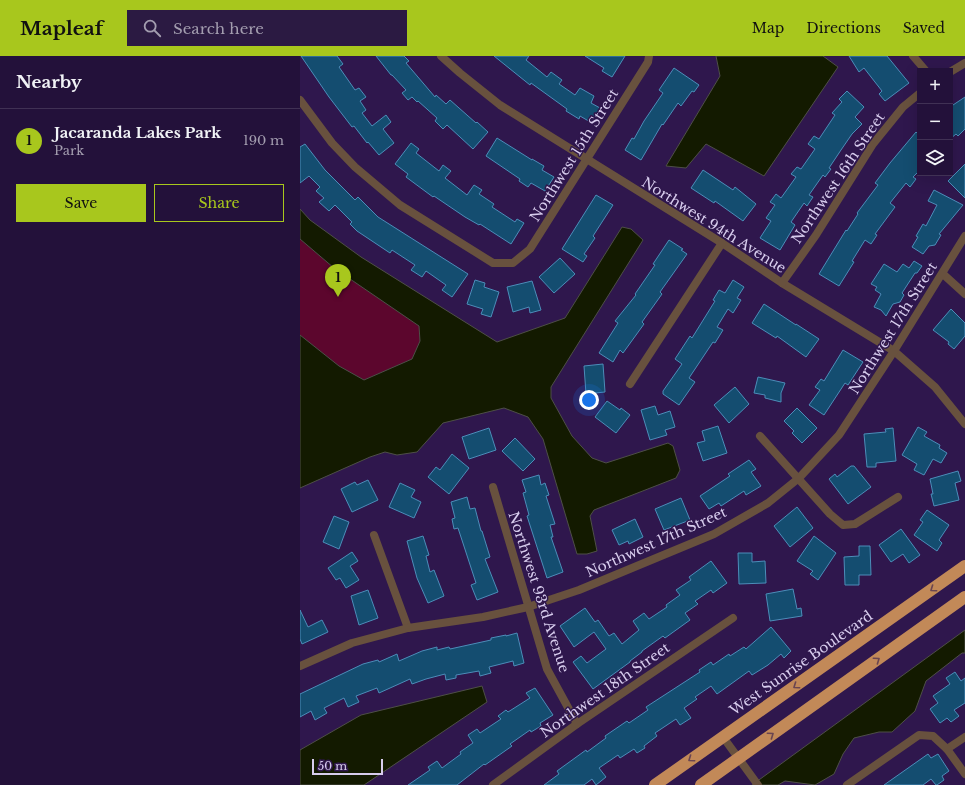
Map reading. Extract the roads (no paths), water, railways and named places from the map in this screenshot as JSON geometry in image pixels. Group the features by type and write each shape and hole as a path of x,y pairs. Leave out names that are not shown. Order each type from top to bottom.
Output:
{"highway":[{"name":"West Sunrise Boulevard","path":"655,785 965,566"},
{"path":"701,785 965,597"}],"street":[{"name":"Northwest 94th Avenue","path":"441,56 500,105 894,352 935,387 965,424"},
{"name":"Northwest 15th Street","path":"300,100 332,143 355,167 400,205 494,263 513,263 530,249 648,62 649,56"},
{"path":"913,56 923,68"},
{"path":"953,70 965,63"},
{"name":"Northwest 16th Street","path":"782,283 816,235 873,144 903,107 917,95"},
{"name":"Northwest 17th Street","path":"300,666 352,643 408,628 484,617 528,607 579,590 714,534 768,503 799,478 840,435 943,274 965,236"},
{"path":"630,384 722,243"},
{"path":"943,274 965,294"},
{"path":"760,436 830,514 843,525 855,524 898,497"},
{"name":"Northwest 93rd Avenue","path":"493,487 528,607 548,669 577,724"},
{"path":"374,535 408,628"},
{"name":"Northwest 18th Street","path":"493,785 577,724 733,618"},
{"path":"846,785 919,735 933,736 947,749 965,774"},
{"path":"723,737 758,785"},
{"path":"947,749 965,737"}],"place":[{"name":"Jacaranda Lakes Park","path":"338,297"}]}
